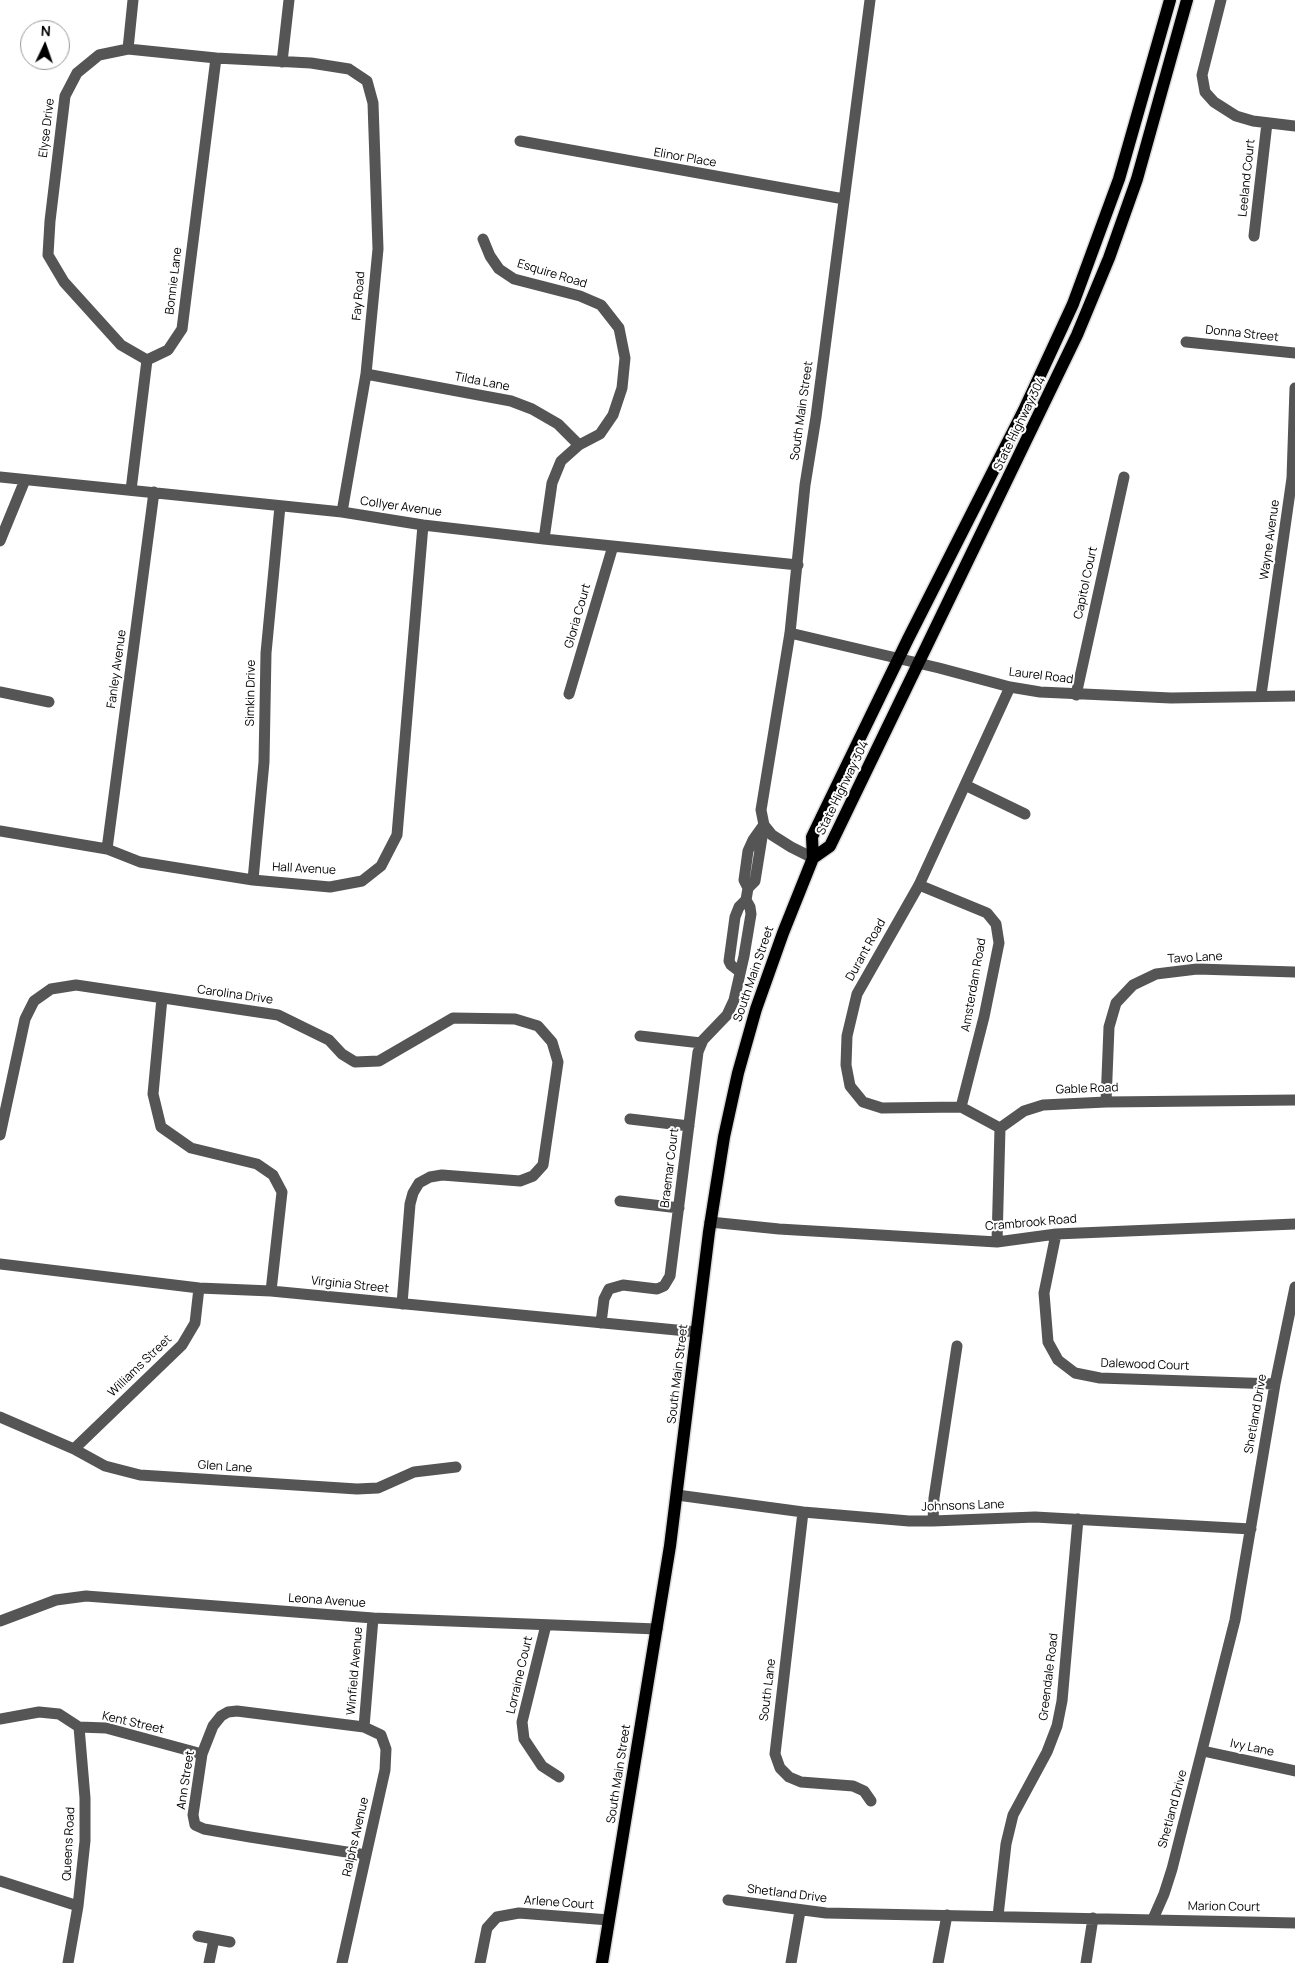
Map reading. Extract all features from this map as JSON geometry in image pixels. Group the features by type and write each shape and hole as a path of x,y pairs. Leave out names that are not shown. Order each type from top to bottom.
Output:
{"main road":[{"name":"State Highway 304","path":"813,858 812,838 898,658 1028,402 1079,289 1119,179 1170,0"},
{"name":"State Highway 304","path":"813,858 830,846 1057,380 1100,281 1137,179 1187,0"},
{"name":"South Main Street","path":"602,1963 677,1495 710,1222 726,1129 747,1041 779,942 813,858"}],"street":[{"path":"128,49 133,0"},
{"path":"282,62 289,0"},
{"name":"South Main Street","path":"701,1043 720,1024 734,1000 751,914 746,900 748,888 744,880 748,851 753,840 764,825 761,818 761,806 790,633 805,485 870,0"},
{"path":"1221,0 1204,67 1203,88 1208,97 1227,112 1246,119 1295,126"},
{"name":"Elyse Drive","path":"147,360 121,345 64,282 48,255 50,221 65,96 77,73 99,55 128,49 216,58 312,63 349,69 367,81"},
{"name":"Bonnie Lane","path":"147,360 168,350 182,328 216,58"},
{"name":"Fay Road","path":"342,512 366,374 378,249 373,103 367,81"},
{"name":"Leeland Court","path":"1254,236 1267,123"},
{"name":"Elinor Place","path":"520,142 844,199"},
{"name":"Esquire Road","path":"484,239 490,256 499,269 514,279 580,296 602,305 619,328 625,358 622,388 613,415 600,434 580,445 561,461 552,483 544,539"},
{"name":"Donna Street","path":"1186,342 1295,353"},
{"path":"131,490 147,360"},
{"name":"Tilda Lane","path":"366,374 511,401 532,409 558,424 580,445"},
{"name":"Wayne Avenue","path":"1261,696 1294,478 1295,388"},
{"name":"Collyer Avenue","path":"0,477 342,512 423,526 798,565"},
{"name":"Capitol Court","path":"1076,694 1124,477"},
{"path":"0,541 25,480"},
{"name":"Fanley Avenue","path":"107,849 154,492"},
{"name":"Simkin Drive","path":"253,880 264,762 266,653 280,506"},
{"name":"Hall Avenue","path":"0,831 107,849 140,862 253,880 330,887 362,881 382,866 397,835 423,526"},
{"name":"Gloria Court","path":"569,694 613,546"},
{"name":"Laurel Road","path":"790,633 919,663 1010,687 1040,692 1171,698 1295,696"},
{"name":"Durant Road","path":"1000,1128 961,1107 882,1108 863,1102 850,1086 846,1065 847,1036 857,994 919,885 1010,687"},
{"path":"0,692 49,702"},
{"path":"965,785 1025,814"},
{"path":"764,825 781,842 813,858"},
{"name":"Amsterdam Road","path":"919,885 987,913 996,924 998,943 993,970 984,1016 961,1107"},
{"name":"Tavo Lane","path":"1106,1102 1109,1027 1116,1003 1133,985 1156,974 1197,969 1295,972"},
{"name":"Carolina Drive","path":"0,1135 23,1027 34,1001 51,989 76,985 278,1015 329,1040 342,1054 355,1062 379,1061 453,1018 515,1019 538,1026 552,1042 558,1062 546,1155 541,1169 534,1176 520,1181 442,1174 430,1177 419,1183 413,1193 410,1204 402,1304"},
{"path":"162,998 153,1094 161,1127 191,1148 258,1164 273,1175 282,1192 271,1291"},
{"path":"640,1036 701,1043"},
{"name":"Braemar Court","path":"601,1323 604,1299 609,1289 623,1285 657,1289 667,1283 671,1272 697,1057 701,1043"},
{"name":"Gable Road","path":"1000,1128 1024,1111 1043,1105 1106,1102 1295,1100"},
{"path":"630,1119 689,1126"},
{"path":"996,1242 1000,1128"},
{"path":"620,1201 679,1208"},
{"name":"Crambrook Road","path":"710,1222 779,1229 996,1242 1056,1234 1295,1224"},
{"name":"Dalewood Court","path":"1056,1234 1044,1293 1048,1342 1058,1360 1075,1373 1100,1378 1275,1384"},
{"name":"Virginia Street","path":"0,1264 199,1288 271,1291 697,1332"},
{"name":"Shetland Drive","path":"728,1900 826,1914 1153,1919 1172,1869 1235,1620 1275,1384 1292,1323 1295,1287"},
{"name":"Williams Street","path":"74,1449 182,1345 195,1324 199,1288"},
{"path":"933,1521 934,1498 957,1346"},
{"name":"Glen Lane","path":"0,1417 74,1449 105,1466 140,1475 357,1489 378,1488 414,1472 456,1467"},
{"name":"Johnsons Lane","path":"677,1495 803,1512 933,1521 1034,1517 1250,1530"},
{"name":"South Lane","path":"803,1512 775,1754 780,1768 789,1777 801,1782 853,1786 864,1791 871,1801"},
{"name":"Greendale Road","path":"998,1916 1006,1844 1013,1815 1047,1752 1062,1701 1078,1519"},
{"name":"Leona Avenue","path":"0,1621 56,1600 86,1596 373,1618 657,1629"},
{"name":"Winfield Avenue","path":"364,1727 373,1618"},
{"name":"Lorraine Court","path":"546,1625 522,1722 524,1739 542,1766 559,1778"},
{"name":"Ann Street","path":"364,1727 237,1711 228,1712 221,1716 213,1726 202,1754 193,1815 195,1825 204,1829 250,1838 366,1855"},
{"name":"Kent Street","path":"0,1719 39,1712 59,1714 78,1726 106,1728 202,1754"},
{"name":"Queens Road","path":"68,1963 78,1906 85,1841 85,1798 78,1726"},
{"name":"Ralphs Avenue","path":"342,1963 385,1770 386,1750 381,1735 364,1727"},
{"name":"Ivy Lane","path":"1202,1751 1295,1771"},
{"path":"0,1881 78,1906"},
{"path":"791,1963 800,1911"},
{"name":"Arlene Court","path":"480,1963 487,1928 497,1917 519,1913 609,1920"},
{"path":"938,1963 947,1915"},
{"path":"1086,1963 1093,1918"},
{"name":"Marion Court","path":"1153,1919 1295,1922"},
{"path":"198,1936 230,1942"},
{"path":"209,1963 214,1939"}]}
